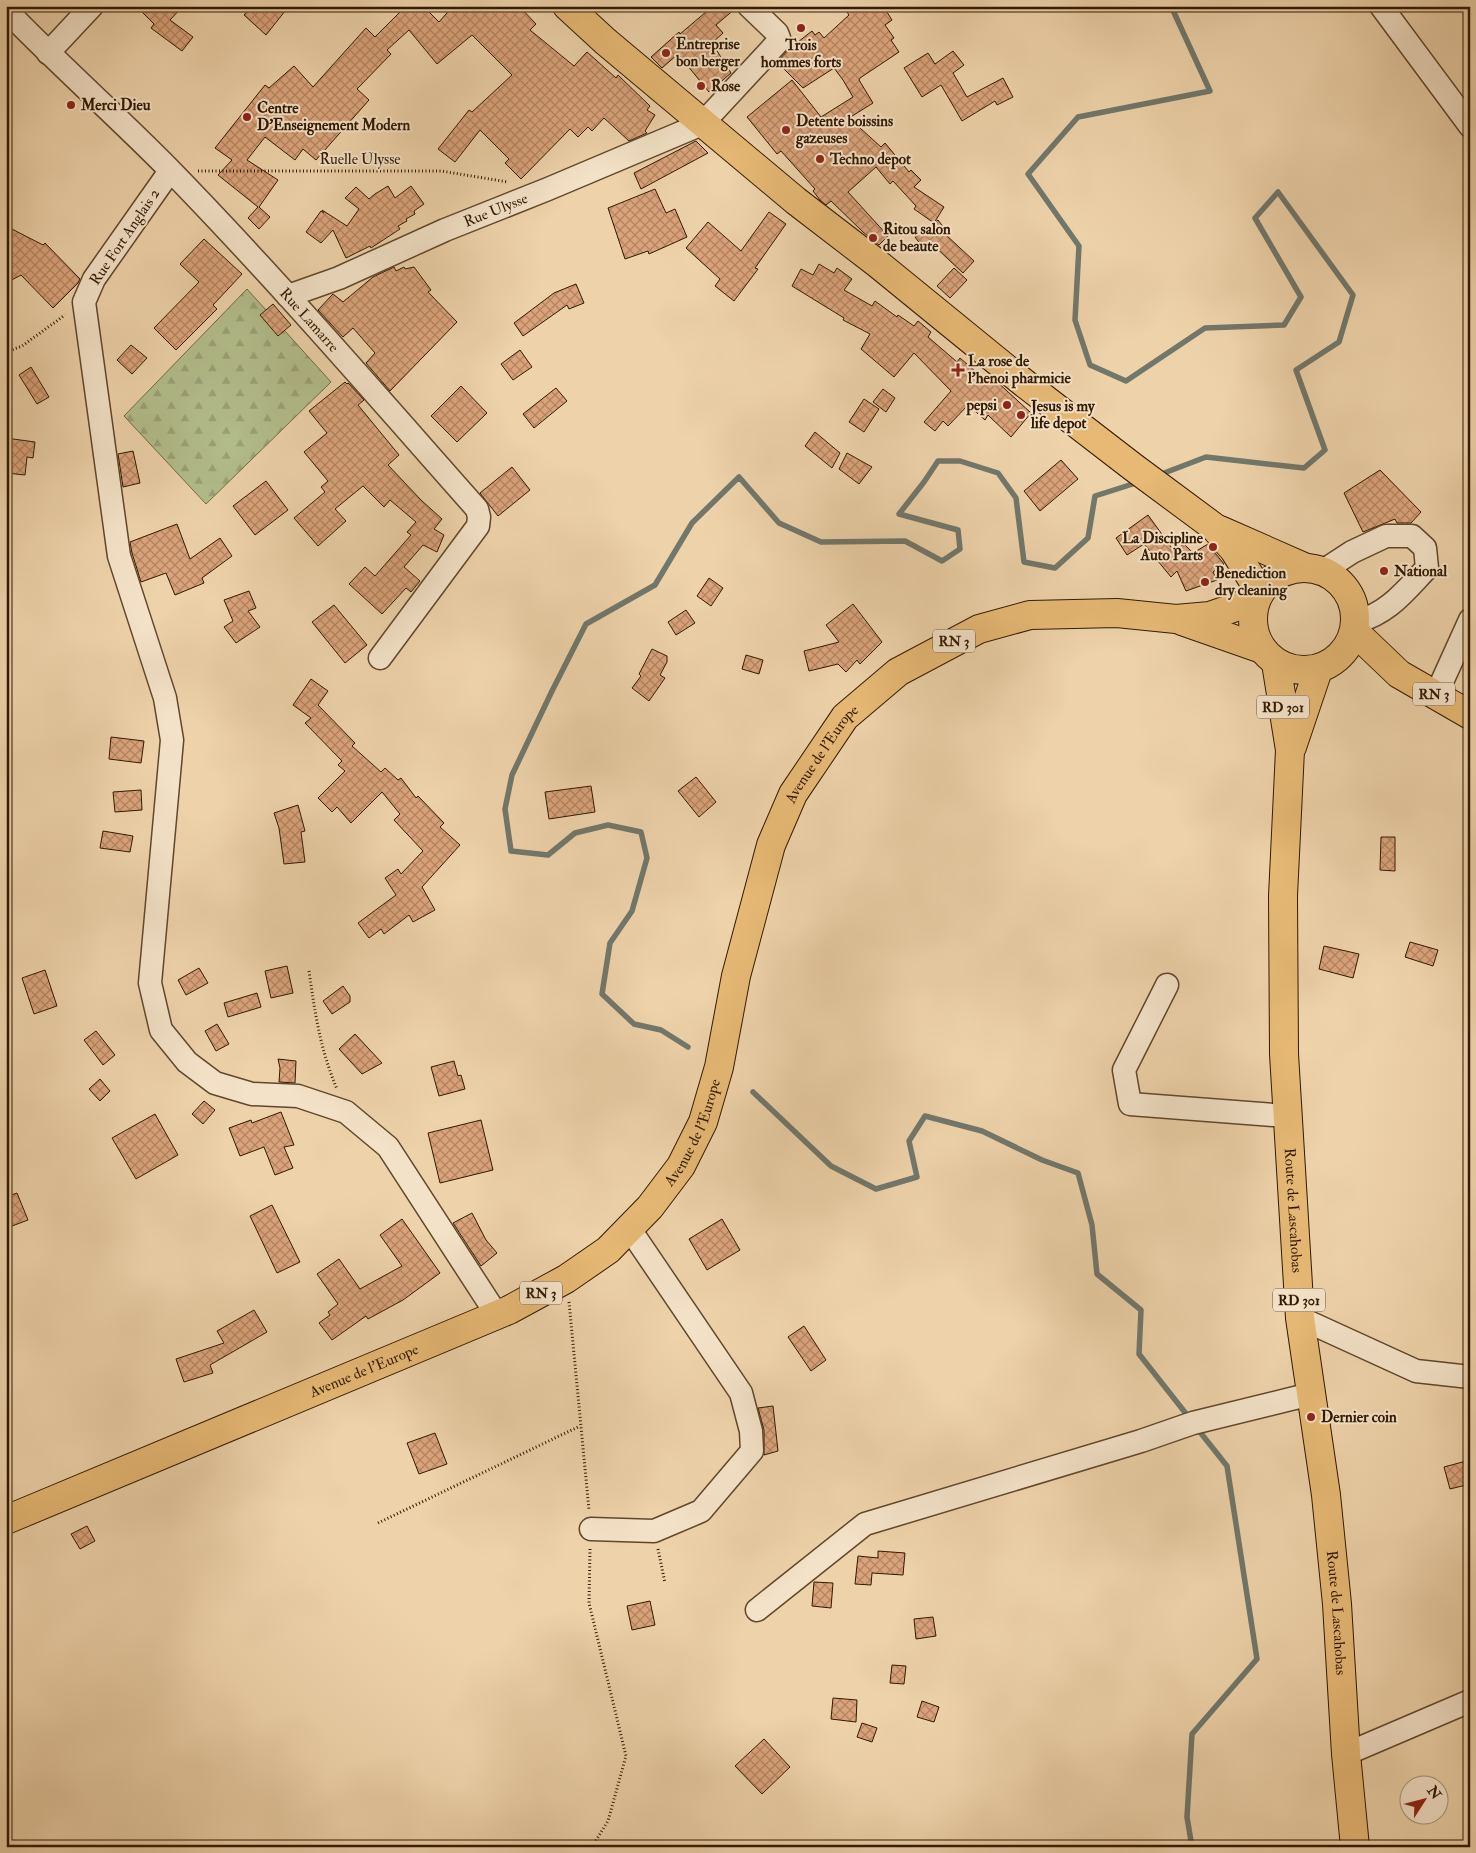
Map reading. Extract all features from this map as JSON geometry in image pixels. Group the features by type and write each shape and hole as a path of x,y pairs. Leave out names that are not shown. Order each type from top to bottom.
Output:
{"main road":[{"path":"567,6 702,124 796,201 878,264 1024,383 1214,527 1234,550 1258,596"},
{"path":"1214,527 1313,569 1341,583 1353,601 1356,627 1349,646 1328,664 1296,670 1269,656 1255,634 1253,617 1258,596 1272,579 1286,570 1313,569"},
{"name":"Avenue de l'Europe","path":"6,1520 497,1315 566,1279 608,1250 650,1207 682,1166 704,1122 719,1067 736,976 771,845 793,794 845,717 898,672 979,629 1030,615 1116,613 1176,619 1210,616 1258,596"},
{"name":"Avenue de l'Europe","path":"1176,619 1269,656"},
{"name":"RN 3","path":"1356,627 1398,674 1470,715"},
{"name":"Route de Lascahobas","path":"1269,656 1290,750 1283,896 1284,1054 1300,1318 1326,1495 1337,1604 1346,1754 1355,1847"},
{"name":"RN 3","path":"1328,664 1398,674"},
{"name":"Route de Lascahobas","path":"1290,750 1328,664"}],"street":[{"path":"48,53 92,6"},
{"path":"702,124 778,42 778,33 749,6"},
{"path":"1381,6 1470,126"},
{"name":"Rue Lamarre","path":"6,10 170,171 288,296 477,509 479,517 478,526 380,658"},
{"name":"Rue Ulysse","path":"288,296 339,278 445,230 702,124"},
{"name":"Rue Fort Anglais 2","path":"84,302 94,279 170,171"},
{"path":"84,302 119,556 165,698 172,740 150,983 161,1030 187,1062 215,1083 252,1094 298,1096 346,1112 388,1147 497,1315"},
{"path":"1313,569 1386,536 1412,536 1425,548 1427,568 1394,602 1356,627"},
{"path":"1436,696 1470,620"},
{"path":"1167,985 1124,1070 1130,1104 1287,1116"},
{"path":"591,1529 654,1531 700,1511 752,1451 752,1431 741,1393 629,1228"},
{"path":"1300,1318 1416,1371 1470,1377"},
{"path":"757,1610 865,1524 1142,1441 1193,1423 1311,1394"},
{"path":"1346,1754 1470,1701"}],"path":[{"name":"Ruelle Ulysse","path":"170,171 441,171 509,182"},
{"name":"Rue Fort Anglais 2","path":"6,352 22,346 84,302"},
{"path":"309,971 316,1024 326,1064 346,1112"},
{"path":"566,1279 591,1529 589,1603 626,1756 608,1821 592,1847"},
{"path":"378,1522 580,1426"},
{"path":"654,1531 665,1583"}],"green space":[{"path":"247,289 331,382 206,504 124,416"}],"building":[{"path":"136,6 183,6 170,20 193,37 182,51 151,28 154,24"},
{"path":"252,6 289,6 266,35 244,15"},
{"path":"406,6 423,6 439,22 453,6 519,6 536,24 530,30 574,66 587,52 616,78 618,75 650,106 647,110 655,115 645,131 647,133 629,141 604,118 592,131 588,127 578,137 570,129 521,179 505,163 509,159 480,130 455,162 438,149 469,110 472,112 512,75 472,35 437,64 409,30 387,50 391,54 357,89 369,100 316,160 303,149 295,160 265,137 247,160 278,180 259,207 270,217 259,229 248,218 258,207 218,175 232,160 215,148 265,85 269,88 294,66 313,87 366,28 375,37"},
{"path":"713,6 736,6 736,8 716,25 723,33 712,43 731,73 709,92 678,54 662,68 651,57 679,32 680,34"},
{"path":"843,6 883,6 892,20 885,25 894,38 891,40 899,52 860,78 859,80 873,103 849,118 881,147 885,143 909,172 911,170 921,180 914,187 944,207 934,223 914,209 916,206 893,181 890,184 876,167 848,192 888,236 879,245 831,201 826,205 820,200 813,191 815,189 781,151 777,154 747,117 792,80 821,117 853,97 834,68 803,88 777,62 789,49 812,31 815,35 819,32 824,38 849,15"},
{"path":"953,51 964,65 953,73 967,97 1003,78 1013,97 997,105 995,101 962,121 941,85 922,97 904,68 928,53 935,64"},
{"path":"696,141 708,153 641,189 634,173"},
{"path":"388,186 395,198 411,186 424,204 414,211 415,214 406,219 407,221 398,226 400,229 371,248 370,246 346,258 333,230 321,243 306,232 321,211 324,213 322,210 347,226 359,209 345,198 356,187 369,199"},
{"path":"655,189 666,213 675,209 687,237 649,254 648,251 625,259 608,208"},
{"path":"769,212 786,224 755,268 758,269 734,301 715,286 720,279 686,248 708,222 741,251"},
{"path":"938,220 947,232 945,234 974,261 963,273 932,244 924,249 915,237"},
{"path":"6,226 43,245 45,243 80,279 53,308 21,275 6,283"},
{"path":"204,239 242,274 213,305 217,309 176,350 154,328 199,282 180,264"},
{"path":"819,264 834,273 837,268 852,279 844,290 872,306 875,301 897,317 898,315 914,326 918,321 931,332 928,337 957,362 960,358 990,384 994,379 1031,413 1011,437 988,415 985,420 968,405 948,426 943,421 935,431 924,422 951,391 914,353 894,377 861,349 870,334 843,320 844,318 792,286 801,269 813,275"},
{"path":"394,267 396,271 404,267 405,269 414,267 431,290 428,292 457,322 390,391 366,363 375,353 353,328 343,337 318,310 333,294 343,302 373,277"},
{"path":"954,268 967,280 950,298 937,286"},
{"path":"576,284 584,303 569,309 567,305 523,336 514,323 554,293"},
{"path":"273,304 291,325 278,336 260,315"},
{"path":"131,345 147,358 132,374 117,360"},
{"path":"520,350 532,367 513,380 501,364"},
{"path":"31,367 49,397 37,404 19,375"},
{"path":"345,382 364,400 358,405 399,455 388,465 442,519 434,529 444,535 437,552 423,545 404,567 420,581 411,592 406,588 382,614 349,584 365,567 375,576 411,535 407,532 416,522 390,500 384,507 363,486 335,509 346,521 318,546 294,518 325,492 321,487 328,481 304,452 327,433 309,411"},
{"path":"461,386 487,413 457,442 431,416"},
{"path":"556,388 567,401 534,428 523,414"},
{"path":"883,389 895,398 886,412 873,402"},
{"path":"864,399 879,409 864,432 849,422"},
{"path":"815,432 840,453 832,468 805,446"},
{"path":"6,438 35,442 33,458 27,457 25,475 6,473"},
{"path":"133,451 140,483 123,487 118,454"},
{"path":"847,453 872,467 859,484 839,469"},
{"path":"1061,460 1078,479 1040,511 1024,491"},
{"path":"512,467 530,490 498,516 480,493"},
{"path":"1380,470 1421,512 1411,523 1397,523 1395,519 1363,532 1344,493"},
{"path":"266,481 288,510 255,535 233,506"},
{"path":"1148,515 1174,551 1184,544 1193,553 1208,544 1224,564 1213,572 1217,580 1186,591 1177,571 1171,577 1144,544 1127,555 1116,538"},
{"path":"177,524 190,559 220,538 232,556 202,578 204,583 175,595 166,573 141,582 130,542"},
{"path":"709,578 723,588 711,606 697,596"},
{"path":"249,591 256,608 248,611 260,627 236,643 224,627 233,621 224,600"},
{"path":"853,604 882,642 860,664 857,660 846,672 838,664 809,671 804,651 839,642 826,625"},
{"path":"334,605 367,645 345,663 312,622"},
{"path":"686,610 695,623 676,635 668,622"},
{"path":"652,649 667,656 667,662 660,675 665,678 649,701 632,688 641,676 639,674"},
{"path":"746,655 763,660 759,674 742,669"},
{"path":"311,679 328,691 318,705 355,743 352,746 381,772 385,768 398,780 401,778 416,798 418,796 444,823 440,827 460,845 422,887 435,910 413,922 409,915 384,934 381,929 369,938 358,923 396,895 385,878 398,869 401,874 423,851 394,820 400,814 382,792 351,823 337,807 332,812 318,798 345,771 338,765 342,761 305,723 311,718 293,705"},
{"path":"111,737 144,741 141,763 109,759"},
{"path":"696,777 716,802 699,817 678,791"},
{"path":"591,786 595,812 549,819 545,792"},
{"path":"141,790 142,810 115,812 113,792"},
{"path":"298,805 305,831 301,832 305,862 284,864 279,828 274,813"},
{"path":"103,831 133,836 130,852 100,848"},
{"path":"1381,837 1395,837 1395,871 1380,870"},
{"path":"1410,942 1438,950 1433,966 1405,957"},
{"path":"1324,946 1359,954 1353,978 1319,969"},
{"path":"287,966 293,993 271,998 265,971"},
{"path":"199,968 208,983 186,995 178,980"},
{"path":"45,970 57,1006 34,1014 22,978"},
{"path":"343,986 350,996 350,1002 332,1014 323,1001"},
{"path":"257,993 261,1007 228,1017 224,1003"},
{"path":"217,1024 229,1044 216,1051 205,1031"},
{"path":"96,1031 115,1055 103,1065 84,1040"},
{"path":"355,1034 382,1063 362,1074 339,1049"},
{"path":"278,1059 296,1061 295,1083 279,1082 280,1068"},
{"path":"454,1061 458,1076 461,1075 465,1089 439,1096 431,1067"},
{"path":"100,1079 110,1091 100,1101 89,1089"},
{"path":"204,1101 215,1110 203,1124 192,1114"},
{"path":"281,1112 294,1145 284,1147 293,1168 275,1175 264,1147 240,1156 229,1128 251,1120 252,1123"},
{"path":"155,1114 178,1155 136,1179 112,1138"},
{"path":"481,1120 493,1170 440,1183 428,1133"},
{"path":"17,1193 28,1220 12,1226 6,1210 6,1197"},
{"path":"272,1205 300,1262 277,1273 250,1216"},
{"path":"472,1213 486,1240 497,1253 481,1266 453,1223"},
{"path":"402,1219 440,1273 403,1300 368,1319 366,1316 332,1340 319,1323 330,1315 328,1312 338,1304 317,1274 339,1259 360,1289 402,1266 380,1235"},
{"path":"722,1219 740,1250 707,1270 689,1239"},
{"path":"254,1310 267,1332 210,1365 213,1373 184,1382 176,1359 224,1343 217,1331"},
{"path":"804,1326 826,1360 811,1371 788,1337"},
{"path":"773,1406 778,1451 764,1455 764,1430 758,1408"},
{"path":"435,1433 447,1464 419,1474 407,1443"},
{"path":"1470,1460 1470,1484 1450,1489 1444,1467"},
{"path":"87,1526 95,1541 80,1549 71,1534"},
{"path":"878,1551 905,1553 903,1575 872,1573 871,1585 855,1584 858,1556 878,1558"},
{"path":"814,1582 833,1583 831,1608 812,1606"},
{"path":"650,1601 655,1625 632,1630 627,1606"},
{"path":"933,1617 936,1636 916,1639 914,1619"},
{"path":"892,1665 906,1666 904,1684 890,1683"},
{"path":"833,1698 857,1700 856,1722 831,1719"},
{"path":"922,1701 939,1707 934,1722 917,1717"},
{"path":"862,1723 877,1728 872,1742 857,1737"},
{"path":"764,1739 790,1767 762,1794 735,1766"}],"waterway":[{"path":"1159,475 1206,457 1304,468 1325,450 1296,370 1339,342 1353,295 1278,192 1255,218 1301,297 1284,325 1205,328 1126,381 1090,365 1075,320 1079,246 1028,174 1078,117 1210,91 1171,6"},
{"path":"688,1047 661,1030 634,1024 602,994 610,943 632,911 647,858 641,832 608,825 575,833 548,855 511,851 505,809 512,775 586,624 655,585 692,523 739,477 779,523 821,542 905,541 942,561 960,549 958,530 899,514 938,461 960,461 998,473 1016,498 1024,562 1055,568 1088,538 1095,496 1139,482"},
{"path":"753,1092 831,1166 876,1189 917,1177 909,1141 925,1116 982,1131 1042,1160 1078,1173 1092,1225 1097,1274 1141,1310 1139,1354 1191,1420"},
{"path":"1192,1847 1187,1817 1192,1734 1257,1659 1227,1466 1196,1427"}],"place":[{"name":"Trois hommes forts","path":"801,28"},
{"name":"Entreprise bon berger","path":"666,53"},
{"name":"Rose","path":"701,86"},
{"name":"Merci Dieu","path":"71,105"},
{"name":"Centre D'Enseignement Modern","path":"247,117"},
{"name":"Detente boissins gazeuses","path":"786,130"},
{"name":"Techno depot","path":"820,159"},
{"name":"Ritou salon de beaute","path":"873,238"},
{"name":"La rose de l'henoi pharmicie","path":"958,370"},
{"name":"pepsi","path":"1007,405"},
{"name":"Jesus is my life depot","path":"1021,415"},
{"name":"La Discipline Auto Parts","path":"1213,547"},
{"name":"National","path":"1384,571"},
{"name":"Benediction dry cleaning","path":"1205,582"},
{"name":"Dernier coin","path":"1311,1417"}]}
